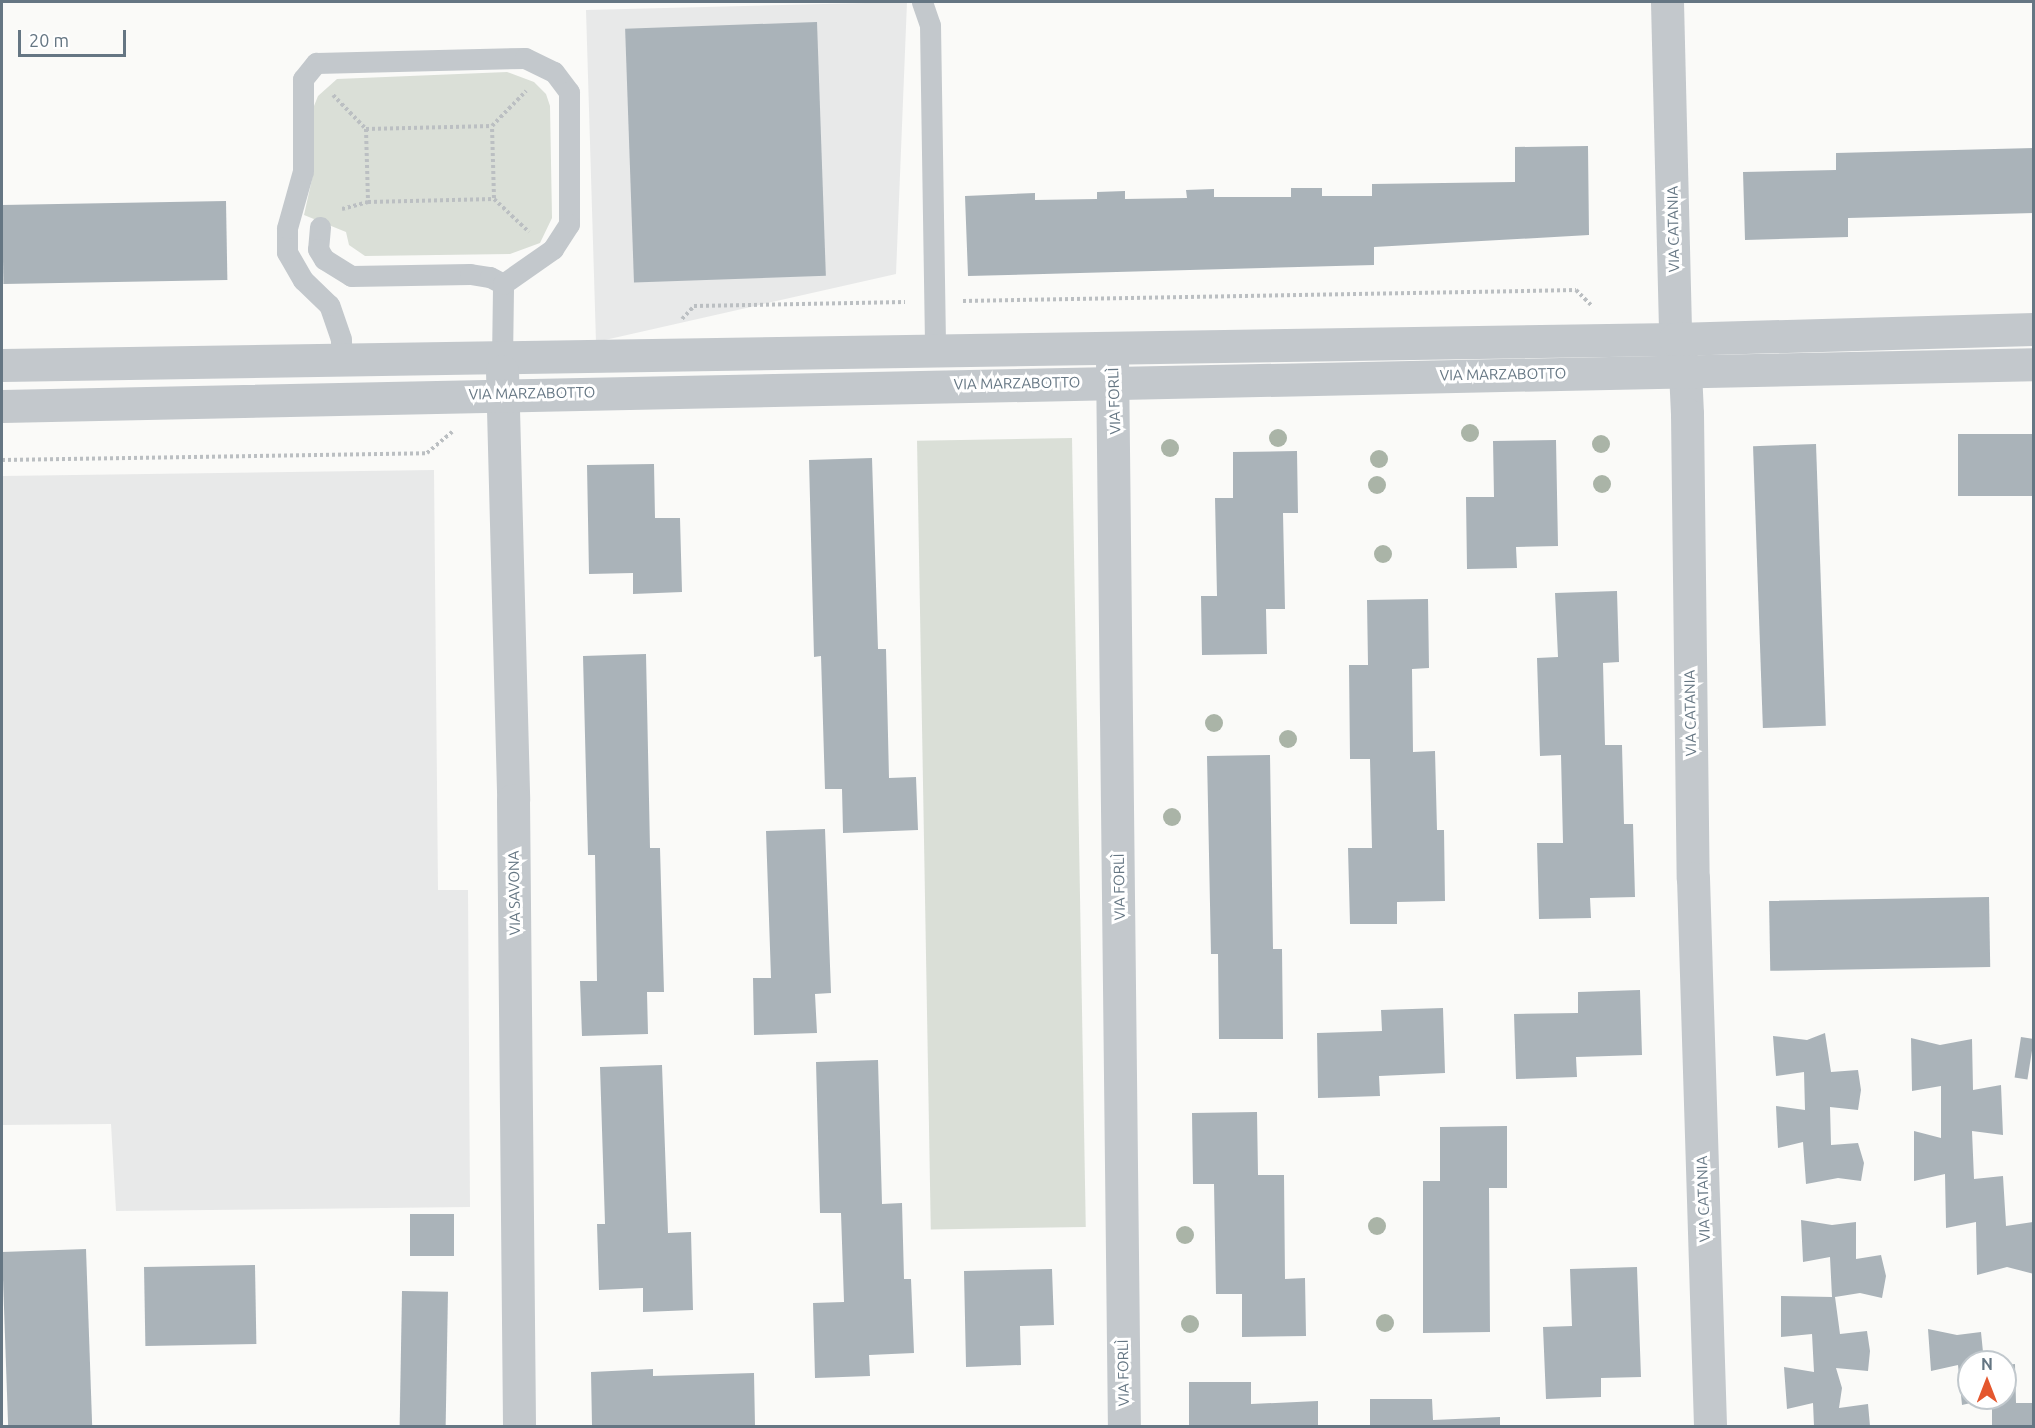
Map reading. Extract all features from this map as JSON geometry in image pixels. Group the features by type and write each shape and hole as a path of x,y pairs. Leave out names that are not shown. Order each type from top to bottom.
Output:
{"street":[{"name":"VIA CATANIA","path":"1667,2 1675,339 1685,371 1693,878 1710,1426"},
{"path":"2,365 502,360 935,350 1675,339 2034,329"},
{"name":"VIA FORLÌ","path":"1113,347 1124,1426"},
{"name":"VIA SAVONA","path":"502,360 501,407 513,800 519,1426"},
{"name":"VIA MARZABOTTO","path":"2,406 501,407 1112,381 2034,364"}],"lane":[{"path":"922,2 930,25 935,350"},
{"path":"342,361 340,339 329,304 303,280 287,252 287,228 303,171 303,79 316,63 525,58 549,70 569,92 569,225 549,252 503,284"},
{"path":"320,228 318,249 324,259 351,276 470,274 490,277 503,284"},
{"path":"502,360 503,284"}],"path":[{"path":"366,129 492,126 549,70"},
{"path":"309,71 366,129 368,202 494,199"},
{"path":"492,126 494,199 549,252"},
{"path":"964,301 1576,290 1593,307"},
{"path":"2,460 427,453 465,421 501,407"}],"shaded area":[{"path":"907,2 896,274 596,342 586,10"},
{"path":"507,72 534,82 546,94 550,106 552,218 540,243 510,254 365,256 349,245 346,232 304,215 314,170 314,106 318,96 337,79"},
{"path":"1072,438 1086,1227 931,1230 917,441"},
{"path":"434,470 438,890 468,890 470,1207 116,1211 111,1124 2,1125 2,476"}],"building":[{"path":"817,22 826,276 634,283 625,29"},
{"path":"1588,146 1589,235 1374,247 1374,265 968,276 965,196 1035,193 1035,200 1097,199 1097,192 1125,191 1125,199 1187,198 1186,190 1214,189 1214,197 1291,197 1291,188 1322,188 1322,196 1372,196 1372,184 1515,182 1515,147"},
{"path":"2034,148 2034,213 1848,218 1848,237 1745,240 1743,172 1836,170 1836,153"},
{"path":"226,201 227,280 3,284 2,205"},
{"path":"1958,434 2034,434 2034,496 1958,496"},
{"path":"1556,440 1558,546 1516,547 1517,568 1467,569 1466,497 1494,497 1493,441"},
{"path":"1816,444 1826,726 1763,728 1753,446"},
{"path":"1297,451 1298,513 1283,513 1285,609 1266,609 1267,654 1202,655 1201,596 1217,596 1215,498 1233,498 1233,452"},
{"path":"872,458 878,649 886,649 889,778 916,777 918,830 843,833 842,789 825,789 821,656 814,657 809,460"},
{"path":"654,464 655,518 680,518 682,592 633,594 633,573 589,574 587,465"},
{"path":"1617,591 1619,662 1603,663 1605,745 1622,745 1624,824 1633,824 1635,897 1590,898 1591,918 1539,919 1537,843 1563,843 1561,755 1540,756 1537,658 1558,657 1555,593"},
{"path":"1428,599 1429,668 1412,669 1413,752 1435,751 1437,830 1444,830 1445,901 1397,902 1397,924 1350,924 1348,848 1372,848 1370,759 1350,759 1349,665 1368,665 1367,600"},
{"path":"646,654 650,848 660,848 664,992 647,992 648,1034 582,1036 580,981 597,981 595,855 588,855 583,656"},
{"path":"1270,755 1273,949 1282,949 1283,1039 1219,1039 1218,954 1211,954 1207,756"},
{"path":"825,829 831,993 815,994 817,1033 754,1035 753,978 771,978 766,831"},
{"path":"1989,897 1990,967 1770,971 1769,901"},
{"path":"1640,990 1642,1055 1576,1057 1577,1077 1516,1079 1514,1014 1578,1013 1578,992"},
{"path":"1443,1008 1445,1073 1379,1076 1380,1096 1318,1098 1317,1033 1382,1031 1381,1010"},
{"path":"1825,1033 1831,1072 1858,1070 1861,1090 1858,1110 1830,1107 1831,1145 1858,1143 1864,1163 1861,1181 1838,1178 1806,1184 1803,1142 1778,1148 1776,1106 1805,1110 1804,1072 1776,1076 1773,1036 1807,1040"},
{"path":"2021,1037 2034,1039 2027,1080 2015,1077"},
{"path":"1911,1038 1940,1045 1972,1039 1973,1090 2001,1085 2003,1135 1972,1131 1974,1179 2003,1176 2006,1226 2033,1222 2034,1274 2007,1267 1977,1275 1976,1222 1946,1228 1945,1174 1914,1181 1914,1131 1941,1138 1941,1086 1912,1091"},
{"path":"878,1060 882,1204 902,1203 904,1279 911,1279 914,1353 869,1355 870,1376 815,1378 813,1303 844,1302 841,1213 820,1213 816,1062"},
{"path":"662,1065 668,1233 691,1232 693,1310 643,1312 643,1288 599,1290 597,1224 605,1224 600,1067"},
{"path":"1257,1112 1258,1175 1284,1175 1285,1279 1305,1278 1306,1336 1242,1337 1242,1294 1216,1294 1214,1184 1193,1184 1192,1113"},
{"path":"1507,1126 1507,1188 1489,1188 1490,1332 1423,1333 1423,1181 1440,1181 1440,1127"},
{"path":"410,1214 454,1214 454,1256 410,1256"},
{"path":"1801,1220 1832,1225 1856,1222 1856,1259 1881,1255 1886,1276 1882,1298 1860,1293 1835,1297 1840,1334 1867,1331 1870,1351 1868,1371 1836,1368 1842,1388 1839,1408 1868,1404 1870,1426 1814,1426 1813,1403 1787,1409 1784,1367 1814,1372 1812,1334 1781,1337 1781,1296 1832,1297 1830,1257 1803,1262"},
{"path":"86,1249 92,1426 8,1426 2,1252"},
{"path":"255,1265 256,1344 145,1346 144,1267"},
{"path":"1637,1267 1641,1377 1601,1378 1601,1397 1546,1399 1543,1327 1572,1326 1570,1269"},
{"path":"1052,1269 1054,1325 1020,1326 1021,1365 966,1367 964,1271"},
{"path":"402,1291 448,1292 446,1426 400,1426"},
{"path":"1928,1329 1957,1335 1981,1332 1983,1350 1957,1350 1957,1365 1931,1371"},
{"path":"653,1369 653,1376 754,1373 755,1426 592,1426 591,1372"},
{"path":"1189,1382 1251,1382 1251,1404 1318,1401 1318,1426 1189,1426"},
{"path":"1370,1399 1432,1399 1433,1420 1500,1417 1500,1426 1370,1426"},
{"path":"2017,1403 2034,1403 2034,1426 1992,1426 1992,1410 2017,1410"}]}
